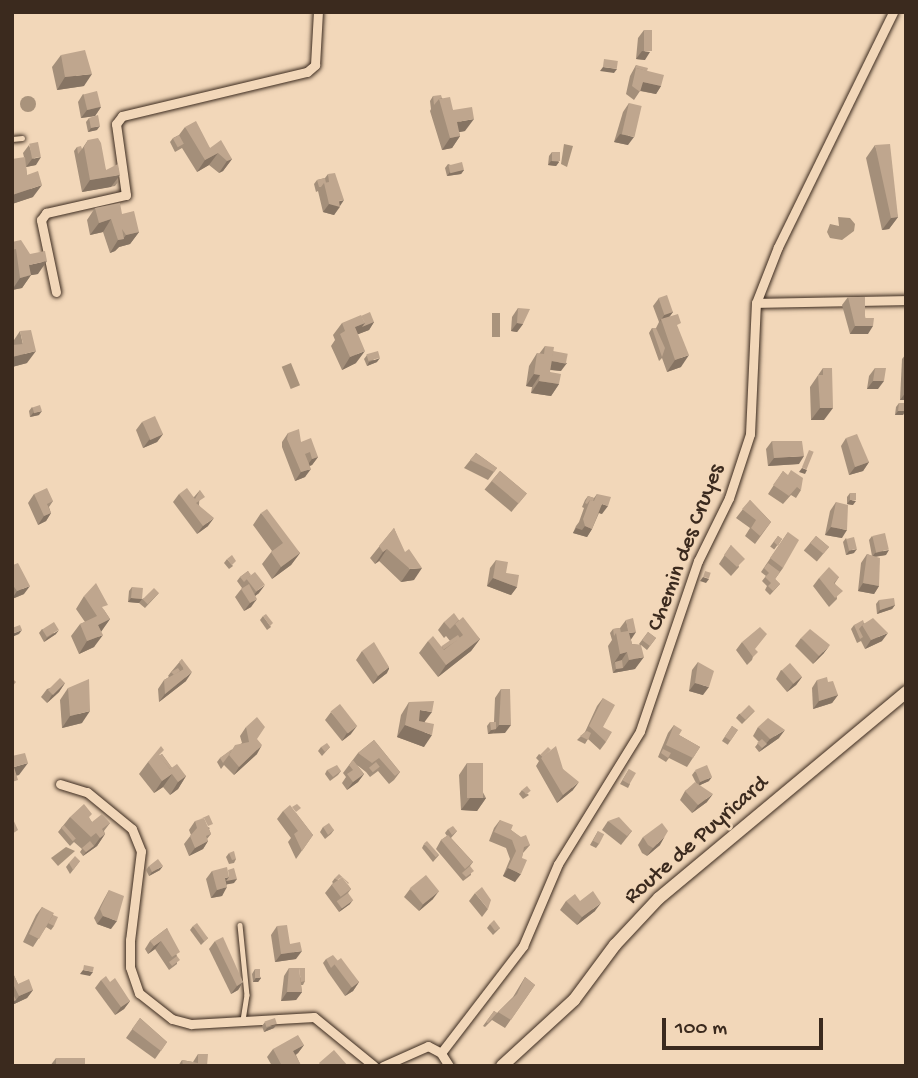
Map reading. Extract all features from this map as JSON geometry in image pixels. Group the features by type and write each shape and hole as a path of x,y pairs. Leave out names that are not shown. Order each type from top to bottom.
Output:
{"main road":[{"name":"Route de Puyricard","path":"502,1066 574,1000 615,945 659,898 906,692"}],"street":[{"path":"56,292 41,220 46,213 126,195 116,124 122,116 307,72 315,65 318,12"},
{"name":"Chemin des Cruyes","path":"441,1053 523,946 558,864 640,731 698,561 729,498 750,434 756,303 778,247 893,12"},
{"path":"756,303 906,300"},
{"path":"60,784 87,792 132,828 141,851 130,967 139,993 172,1019 191,1024 314,1017 374,1066"},
{"path":"383,1066 428,1046 441,1053 449,1066"}],"lane":[{"path":"12,139 22,138"},
{"path":"240,925 247,995 243,1020"}],"shaded area":[{"path":"28,96 36,104 28,112 20,104"},
{"path":"564,144 573,146 567,167 561,164"},
{"path":"838,217 850,218 855,224 854,231 842,240 830,238 827,232 830,224 839,226"},
{"path":"492,313 500,313 500,337 492,337"},
{"path":"291,363 300,385 291,389 282,367"},
{"path":"66,847 75,851 58,866 51,858"}],"building":[{"path":"644,30 652,30 652,51 644,51"},
{"path":"85,50 92,74 65,77 61,55"},
{"path":"604,59 618,61 617,69 603,67"},
{"path":"636,65 648,68 647,71 635,70"},
{"path":"636,68 664,75 661,86 643,82 640,92 632,86"},
{"path":"97,91 101,107 87,110 83,94"},
{"path":"441,95 442,98 434,105 433,96"},
{"path":"450,97 453,110 472,107 474,119 457,122 460,136 450,138 439,99"},
{"path":"629,103 642,106 634,137 622,134"},
{"path":"98,115 100,126 91,128 89,118"},
{"path":"196,121 210,148 221,140 232,159 227,161 218,153 205,160 185,127"},
{"path":"179,135 184,144 178,147 173,138"},
{"path":"98,138 106,170 118,164 120,175 90,180 84,147 88,140"},
{"path":"38,142 41,157 32,158 29,144"},
{"path":"890,144 898,217 891,218 875,145"},
{"path":"552,152 560,152 560,161 552,161"},
{"path":"25,157 27,175 38,171 42,185 12,195 12,159"},
{"path":"462,162 464,170 450,173 448,165"},
{"path":"335,173 344,200 339,201 340,207 329,204 324,183 329,182 328,174"},
{"path":"325,178 326,183 319,187 317,180"},
{"path":"120,203 122,214 134,211 139,232 126,235 122,229 124,239 118,240 111,219 99,223 95,208"},
{"path":"21,240 30,254 45,251 47,261 29,265 31,275 20,278 16,249 12,250 12,242"},
{"path":"667,295 673,312 664,315 658,298"},
{"path":"848,297 865,297 865,318 874,318 873,326 855,326"},
{"path":"518,308 530,309 523,324 517,323"},
{"path":"370,312 374,322 362,327 365,323 361,316"},
{"path":"678,314 681,323 677,325 689,355 675,360 661,319"},
{"path":"361,315 365,323 355,327 365,351 350,357 340,334 345,331 342,323"},
{"path":"652,328 656,328 665,348 662,357"},
{"path":"31,330 36,351 12,357 12,345 23,344 20,331"},
{"path":"545,346 554,347 550,372 561,374 559,384 539,381 540,375 534,374 537,353 544,354"},
{"path":"378,351 380,358 368,361 366,354"},
{"path":"553,351 568,354 566,364 551,361"},
{"path":"823,368 832,368 833,408 820,408 818,375 823,375"},
{"path":"875,368 886,368 884,381 873,381"},
{"path":"899,403 906,403 905,411 898,411"},
{"path":"40,405 42,411 34,413 32,407"},
{"path":"155,416 163,434 150,440 142,422"},
{"path":"299,429 301,442 311,438 318,457 312,459 310,452 305,454 311,469 301,472 287,439 288,433"},
{"path":"857,434 869,462 855,467 846,438"},
{"path":"772,441 802,441 804,456 774,458"},
{"path":"809,450 814,452 807,469 802,468"},
{"path":"476,453 497,468 494,472 470,460"},
{"path":"791,470 803,478 801,490 797,487 789,496 773,485 783,471 788,475"},
{"path":"500,471 527,493 518,503 492,481"},
{"path":"47,488 53,501 47,504 51,513 44,516 34,494"},
{"path":"187,488 195,499 200,490 205,497 196,503 214,518 203,526 179,494"},
{"path":"850,493 856,493 856,500 850,500"},
{"path":"597,494 611,497 608,506 602,504 592,529 585,526 583,519 590,500 594,501"},
{"path":"588,496 594,498 587,504 585,503"},
{"path":"750,500 771,522 760,536 751,528 756,520 742,509"},
{"path":"836,502 848,505 847,530 831,527"},
{"path":"267,509 300,553 281,567 271,552 283,543 261,513"},
{"path":"394,528 405,552 409,549 422,568 410,569 387,549 383,552 379,546"},
{"path":"788,532 799,540 783,568 770,558"},
{"path":"885,533 889,550 876,552 872,536"},
{"path":"778,536 782,539 778,546 774,542"},
{"path":"816,536 829,547 823,554 810,543"},
{"path":"854,537 857,549 849,551 846,539"},
{"path":"731,545 745,559 737,567 724,555"},
{"path":"867,554 880,558 879,586 863,583"},
{"path":"232,555 236,561 232,565 227,559"},
{"path":"496,560 508,562 506,573 519,575 517,587 493,578"},
{"path":"18,563 30,586 17,591 12,584 12,564"},
{"path":"768,563 780,572 775,579 780,584 773,591 768,586 771,583 765,577 769,573 764,568"},
{"path":"829,567 839,577 834,583 843,591 835,598 819,578"},
{"path":"248,571 251,575 244,582 240,577"},
{"path":"705,571 711,573 709,579 703,577"},
{"path":"255,572 265,585 256,591 246,579"},
{"path":"96,583 108,605 102,607 110,619 98,625 103,635 87,641 80,624 97,616 84,596"},
{"path":"249,584 257,599 250,603 241,589"},
{"path":"132,587 143,588 142,599 131,598"},
{"path":"154,588 159,593 148,604 143,599"},
{"path":"894,598 895,605 880,610 879,600"},
{"path":"454,613 459,620 450,629 444,622"},
{"path":"266,614 273,623 270,626 263,616"},
{"path":"463,617 480,639 446,665 428,641 433,636 444,650 463,635 455,624"},
{"path":"633,618 636,632 629,633 632,644 641,645 644,657 629,660 627,652 620,654 616,633 628,631 626,620"},
{"path":"873,618 888,633 871,640 862,625"},
{"path":"863,620 864,623 859,629 863,637 860,639 854,625"},
{"path":"54,622 59,630 47,637 42,629"},
{"path":"20,625 22,630 12,634 12,628"},
{"path":"760,627 767,634 755,649 758,652 753,657 742,642"},
{"path":"620,628 621,633 614,636 613,629"},
{"path":"810,629 830,645 819,656 801,638"},
{"path":"648,632 656,638 650,646 642,640"},
{"path":"458,635 460,638 444,650 441,646"},
{"path":"374,642 389,667 378,676 362,651"},
{"path":"182,659 192,672 165,694 164,680 184,669 179,662"},
{"path":"622,660 623,668 616,669 615,662"},
{"path":"698,662 714,671 709,687 695,683"},
{"path":"790,663 802,677 794,684 782,670"},
{"path":"827,677 828,682 833,681 838,695 819,701 817,680"},
{"path":"60,678 65,683 53,695 48,690"},
{"path":"89,679 90,711 70,716 68,688"},
{"path":"501,689 510,689 511,725 499,725"},
{"path":"603,698 615,705 603,727 612,732 606,742 589,726"},
{"path":"434,701 432,712 420,710 419,721 434,724 432,735 405,725 409,702"},
{"path":"340,704 357,726 348,733 331,711"},
{"path":"749,705 755,711 745,720 740,714"},
{"path":"257,717 265,727 257,739 262,745 239,767 229,755 235,745 249,742 246,727"},
{"path":"768,718 785,730 770,739 758,727"},
{"path":"490,722 496,722 496,729 491,730"},
{"path":"674,725 682,730 679,735 700,747 693,758 666,745"},
{"path":"732,726 738,730 731,741 725,737"},
{"path":"587,731 591,733 588,740 580,736"},
{"path":"762,739 767,744 762,748 757,743"},
{"path":"374,740 400,772 395,776 379,758 372,763 358,753"},
{"path":"327,743 330,747 325,752 321,747"},
{"path":"161,746 164,750 159,755 170,769 177,764 186,776 178,782 172,774 162,781 148,762"},
{"path":"556,746 563,769 579,782 563,795 541,758"},
{"path":"548,747 551,750 543,758 540,755"},
{"path":"232,749 229,755 223,763 220,758"},
{"path":"663,749 671,753 668,758 661,753"},
{"path":"25,753 28,763 14,767 18,780 12,782 12,756"},
{"path":"162,754 172,768 159,756"},
{"path":"353,760 364,774 353,782 347,774 353,770 349,765"},
{"path":"376,762 380,767 373,772 369,768"},
{"path":"467,763 483,763 483,798 467,798"},
{"path":"337,765 341,771 333,777 327,770"},
{"path":"707,765 712,777 700,782 695,770"},
{"path":"629,769 636,773 629,784 622,780"},
{"path":"695,782 713,794 698,805 685,791"},
{"path":"527,786 531,791 526,794 522,790"},
{"path":"84,804 92,814 89,817 92,822 102,814 110,823 102,829 105,834 100,838 96,833 91,837 70,817"},
{"path":"297,804 301,808 296,812 292,807"},
{"path":"290,805 313,835 302,851 294,834 298,831 283,811"},
{"path":"209,815 213,824 208,826 204,818 200,819"},
{"path":"12,817 18,830 12,834"},
{"path":"619,817 632,831 627,836 608,821"},
{"path":"204,818 211,834 206,836 208,841 195,848 190,836 197,828 195,821"},
{"path":"500,820 513,825 511,830 521,837 526,835 530,845 524,847 522,858 527,860 521,874 508,868 516,851 512,840 494,832"},
{"path":"329,823 334,830 328,835 323,827"},
{"path":"662,823 668,831 653,848 643,837"},
{"path":"64,825 76,839 73,841 61,828"},
{"path":"453,826 457,831 452,835 448,829"},
{"path":"598,831 604,834 599,844 593,841"},
{"path":"448,835 473,862 465,869 441,840"},
{"path":"90,841 94,846 86,852 82,848"},
{"path":"427,841 439,855 436,857 424,844"},
{"path":"234,851 236,859 232,860 229,853"},
{"path":"75,856 80,861 73,870 69,863"},
{"path":"158,859 163,866 152,872 149,866"},
{"path":"470,866 474,871 466,877 462,873"},
{"path":"227,867 227,887 217,890 212,871"},
{"path":"234,868 237,879 226,881 229,877 228,870"},
{"path":"426,875 439,891 423,905 410,888"},
{"path":"342,877 351,889 341,897 332,885"},
{"path":"482,887 491,900 488,909 475,893"},
{"path":"109,890 124,896 117,921 103,916 100,909"},
{"path":"593,891 601,903 582,917 566,901 575,894 580,901"},
{"path":"348,893 353,900 342,909 337,901"},
{"path":"42,907 54,913 39,939 29,934"},
{"path":"53,915 58,917 54,926 48,923"},
{"path":"494,920 500,928 495,931 490,924"},
{"path":"197,923 208,938 204,941 193,926"},
{"path":"287,925 290,944 300,942 302,951 281,954 277,926"},
{"path":"167,928 180,952 172,957 161,941 154,946 150,941"},
{"path":"223,937 243,982 237,986 215,941"},
{"path":"333,955 338,961 331,968 326,959"},
{"path":"177,956 180,960 172,966 169,962"},
{"path":"341,958 359,982 352,987 334,963"},
{"path":"84,965 94,967 93,972 83,970"},
{"path":"289,968 299,968 302,992 287,992"},
{"path":"299,968 305,968 305,981 301,982"},
{"path":"255,969 260,969 260,978 255,978"},
{"path":"12,971 18,984 29,979 33,990 19,996 14,986 12,987"},
{"path":"106,976 110,982 115,978 130,1001 121,1007 101,980"},
{"path":"525,977 535,985 511,1020 498,1012 517,994"},
{"path":"494,1011 497,1013 486,1022"},
{"path":"140,1018 167,1042 161,1051 132,1029"},
{"path":"275,1018 277,1024 266,1027 265,1021"},
{"path":"298,1035 304,1045 293,1051 301,1065 282,1066 273,1049"},
{"path":"334,1050 348,1066 321,1066 319,1063"},
{"path":"198,1054 208,1054 207,1066 183,1066 182,1060 198,1063"},
{"path":"56,1058 85,1058 85,1066 56,1066"}]}
